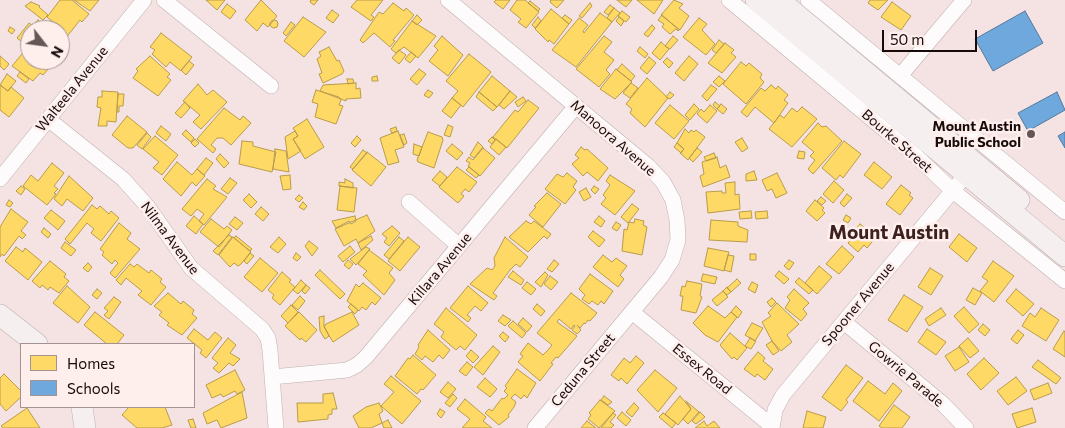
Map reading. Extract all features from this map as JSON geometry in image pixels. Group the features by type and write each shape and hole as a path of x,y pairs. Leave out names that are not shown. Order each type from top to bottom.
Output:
{"main road":[{"name":"Bourke Street","path":"756,0 965,177 1065,256"},
{"name":"Bourke Street","path":"779,0 965,177 1065,238"},
{"path":"0,314 36,343"},
{"path":"82,408 85,428"}],"street":[{"name":"Walteela Avenue","path":"0,178 144,0"},
{"path":"164,0 271,86"},
{"name":"Manoora Avenue","path":"448,0 648,166 663,182 673,200 678,240 672,260 632,312"},
{"name":"Bourke Street","path":"729,0 915,155 965,177 1065,281"},
{"path":"808,0 1065,212"},
{"path":"900,76 964,0"},
{"name":"Killara Avenue","path":"272,377 335,372 357,365 375,348 576,106"},
{"name":"Nilma Avenue","path":"48,120 124,179 148,207 191,268 262,329 268,338 270,350 276,428"},
{"name":"Spooner Avenue","path":"772,427 775,410 783,395 965,177"},
{"path":"409,202 459,246"},
{"name":"Essex Road","path":"632,312 772,427"},
{"name":"Ceduna Street","path":"535,428 632,312"},
{"name":"Gowrie Parade","path":"844,322 943,404 966,428"}],"building: Homes":[{"path":"60,0 72,0 89,14 82,22 80,20 70,33 70,20 51,20 47,17"},
{"path":"74,0 99,0 90,11"},
{"path":"206,0 225,0 217,10"},
{"path":"261,0 277,16 268,27 263,23 257,31 245,20"},
{"path":"311,0 318,0 314,5 310,2"},
{"path":"357,0 383,0 371,15 374,17 371,21 351,7"},
{"path":"496,0 510,0 503,9 494,2"},
{"path":"517,0 525,0 539,12 526,28 518,22 521,19 510,10"},
{"path":"551,0 564,0 557,8 550,2"},
{"path":"617,0 632,0 626,7"},
{"path":"637,0 663,0 654,14"},
{"path":"674,0 683,4 679,8 689,16 680,30 661,15"},
{"path":"870,0 888,0 878,10 868,3"},
{"path":"530,1 540,9 538,11 528,3"},
{"path":"31,2 40,6 48,15 43,20 25,6"},
{"path":"892,2 911,16 901,30 881,17"},
{"path":"393,3 404,11 406,8 414,15 393,40 395,41 390,47 374,33 363,43 360,40 379,12 383,14"},
{"path":"590,3 592,6 582,18 579,16"},
{"path":"227,4 236,11 230,19 221,12"},
{"path":"610,5 614,8 608,15 604,12"},
{"path":"614,8 620,13 612,22 607,18"},
{"path":"551,9 569,24 554,44 549,40 548,42 535,29"},
{"path":"332,10 339,15 333,23 326,18"},
{"path":"622,11 630,17 626,22 618,16"},
{"path":"600,13 612,22 576,67 552,50 579,18 588,25 583,31 584,33"},
{"path":"417,15 422,20 417,25 412,21"},
{"path":"565,15 572,20 569,24 562,18"},
{"path":"662,15 679,30 676,29 670,34 662,27 664,24 658,20"},
{"path":"303,17 326,32 304,57 284,41"},
{"path":"538,17 541,21 535,28 532,25"},
{"path":"619,17 624,21 621,26 616,21"},
{"path":"699,18 707,24 702,30 715,44 706,55 683,37"},
{"path":"274,20 278,24 274,28 270,24"},
{"path":"412,21 436,36 418,58 404,47 396,53 391,49"},
{"path":"291,22 295,25 286,36 283,33"},
{"path":"652,25 655,28 648,37 644,34"},
{"path":"10,27 15,30 12,34 8,31"},
{"path":"161,33 192,57 181,71 170,62 166,67 152,54 155,50 150,47"},
{"path":"442,36 463,55 448,76 429,61 438,50 434,46"},
{"path":"604,36 612,42 604,52 614,60 606,70 610,74 599,87 576,69"},
{"path":"673,36 678,40 670,49 665,46"},
{"path":"719,40 724,44 716,53 712,50"},
{"path":"661,42 669,49 660,60 652,53"},
{"path":"725,43 734,50 731,53 736,57 722,73 708,63"},
{"path":"329,47 337,61 339,60 344,71 342,74 323,83 319,74 322,73 317,59 321,56 319,52"},
{"path":"640,47 648,54 645,58 637,51"},
{"path":"399,50 406,55 399,64 392,58"},
{"path":"411,52 416,56 410,63 405,59"},
{"path":"469,54 491,72 463,107 452,98 458,91 446,81"},
{"path":"0,56 9,64 4,70 0,66"},
{"path":"20,56 20,70 47,70 43,75 40,73 33,81 12,66"},
{"path":"150,56 170,74 167,77 171,80 158,96 133,78 138,71 136,69"},
{"path":"689,56 698,64 684,81 675,73"},
{"path":"649,57 656,63 647,74 640,68"},
{"path":"667,58 673,63 669,68 663,62"},
{"path":"189,61 194,65 186,75 181,70"},
{"path":"741,62 746,66 749,63 762,74 760,78 764,82 746,104 723,84"},
{"path":"622,64 635,76 631,81 617,70"},
{"path":"419,69 426,74 417,85 410,79"},
{"path":"616,69 632,82 615,99 600,89"},
{"path":"20,72 29,79 26,83 17,76"},
{"path":"7,74 16,81 8,91 0,85"},
{"path":"377,76 378,81 372,81 372,77"},
{"path":"492,76 510,91 497,107 479,92"},
{"path":"719,76 725,81 719,87 713,82"},
{"path":"647,78 668,98 645,127 630,113 632,109 626,104"},
{"path":"347,79 353,79 354,83 348,84"},
{"path":"356,83 356,89 360,88 361,98 346,99 346,101 320,91 323,85"},
{"path":"631,83 638,88 630,98 623,93"},
{"path":"198,84 207,95 213,90 227,102 201,129 193,122 200,115 183,101"},
{"path":"0,85 8,91 11,87 24,98 9,117 0,110"},
{"path":"711,85 717,89 707,101 702,96"},
{"path":"771,85 776,89 778,86 788,95 784,100 788,103 774,123 755,107 747,117 741,112 761,88 765,91"},
{"path":"316,90 339,97 341,100 339,105 343,106 336,124 315,117 318,104 312,102"},
{"path":"428,90 433,93 429,98 424,95"},
{"path":"102,91 118,92 116,122 107,121 107,126 98,126 101,108 97,107 98,97 102,97"},
{"path":"510,91 517,97 504,109 499,105"},
{"path":"479,92 497,107 493,111 476,97"},
{"path":"670,92 674,95 670,99 666,97"},
{"path":"118,94 124,94 123,106 119,106 119,112 117,112"},
{"path":"523,97 526,101 518,107 515,102"},
{"path":"452,98 461,105 451,118 442,111"},
{"path":"528,100 539,108 507,148 493,137 515,110 518,112"},
{"path":"185,102 190,108 181,118 175,113"},
{"path":"715,102 720,106 717,109 713,105"},
{"path":"694,104 699,109 690,120 685,115"},
{"path":"721,104 727,109 723,114 717,109"},
{"path":"670,105 689,121 674,139 655,123"},
{"path":"710,105 717,111 707,123 697,114 701,109 704,112"},
{"path":"802,107 817,119 792,147 769,129 780,115 784,118 792,108 797,112"},
{"path":"224,108 240,120 243,116 251,123 231,145 223,138 217,138 211,145 216,149 213,153 197,139"},
{"path":"127,116 147,132 133,148 128,148 112,135"},
{"path":"307,119 324,147 305,159 293,139 298,136 293,128"},
{"path":"818,123 822,127 826,126 842,141 813,174 808,169 815,160 810,156 814,152 802,142"},
{"path":"448,125 453,127 450,137 444,135"},
{"path":"161,126 171,134 166,141 156,133"},
{"path":"396,127 397,131 392,133 390,129"},
{"path":"685,129 689,133 691,130 694,132 696,130 705,137 688,160 680,153 684,149 677,143"},
{"path":"186,130 194,138 191,142 182,134"},
{"path":"295,131 298,136 293,139 301,151 288,159 285,137"},
{"path":"398,131 404,147 395,150 399,162 388,165 380,138"},
{"path":"428,132 442,137 443,140 434,168 417,160"},
{"path":"147,133 151,137 142,149 137,145"},
{"path":"404,134 407,143 404,145 400,135"},
{"path":"155,136 178,155 162,175 153,168 159,162 143,149"},
{"path":"357,136 361,140 355,147 351,143"},
{"path":"492,137 495,140 492,144 488,141"},
{"path":"742,138 748,148 742,152 735,142"},
{"path":"195,139 199,143 195,147 191,143"},
{"path":"496,139 506,147 499,155 490,147"},
{"path":"242,141 253,142 253,146 276,152 272,172 239,164"},
{"path":"844,141 861,154 843,178 840,175 836,180 822,168"},
{"path":"478,142 483,147 474,158 470,155"},
{"path":"677,143 684,149 681,153 674,147"},
{"path":"414,144 422,147 419,156 413,154"},
{"path":"452,144 463,153 457,160 446,151"},
{"path":"581,147 585,150 587,149 608,168 598,181 587,172 583,176 572,164 579,158 575,155"},
{"path":"483,148 495,158 480,176 468,166 470,163 466,161 469,157 473,160"},
{"path":"697,148 702,152 693,162 689,158"},
{"path":"275,149 286,151 289,172 273,169"},
{"path":"363,150 367,153 353,169 350,167"},
{"path":"799,151 805,152 804,159 797,158"},
{"path":"367,152 386,167 371,186 352,170"},
{"path":"714,153 716,158 706,161 704,157"},
{"path":"220,154 229,163 224,168 216,159"},
{"path":"717,157 720,168 726,165 730,177 703,187 700,176 704,174 702,162"},
{"path":"206,158 213,163 204,175 197,169"},
{"path":"177,162 192,175 197,169 205,176 196,186 192,182 181,196 163,179"},
{"path":"874,162 892,177 882,189 864,175"},
{"path":"52,163 64,173 54,186 58,189 54,193 56,194 47,205 23,186 31,175 38,181"},
{"path":"457,167 477,182 469,192 465,189 461,194 464,196 458,203 439,187"},
{"path":"469,167 479,175 476,178 466,170"},
{"path":"440,171 447,177 440,186 432,180"},
{"path":"754,171 757,180 746,181 746,174"},
{"path":"567,173 577,181 573,187 576,190 565,204 545,189 557,174 563,177"},
{"path":"777,173 787,193 776,198 772,189 767,191 762,180"},
{"path":"290,175 291,189 283,190 280,176"},
{"path":"610,175 635,191 615,215 601,204 606,198 603,195 610,185 606,181"},
{"path":"69,176 93,198 83,211 67,199 62,206 54,199"},
{"path":"230,178 237,183 228,194 221,189"},
{"path":"207,179 216,186 213,189 227,197 204,225 199,221 204,214 197,209 191,216 182,209"},
{"path":"345,179 353,183 353,188 339,186 339,182 345,183"},
{"path":"834,181 844,190 833,203 823,194"},
{"path":"735,182 735,195 739,194 740,209 708,213 706,192 722,191 722,193 726,193 725,183"},
{"path":"901,185 911,193 909,195 913,198 900,215 886,204"},
{"path":"21,186 25,189 21,195 16,191"},
{"path":"340,186 357,188 354,212 337,210"},
{"path":"594,186 599,189 595,194 591,190"},
{"path":"586,188 591,197 584,201 579,192"},
{"path":"547,193 561,204 543,227 529,215 536,207 534,206"},
{"path":"249,194 257,202 251,208 243,200"},
{"path":"847,194 852,198 844,207 840,203"},
{"path":"299,195 303,198 299,202 295,199"},
{"path":"821,197 826,201 822,205 817,201"},
{"path":"9,200 13,203 10,207 6,205"},
{"path":"815,200 824,208 822,210 825,213 817,221 806,211"},
{"path":"303,202 307,206 304,210 299,207"},
{"path":"632,204 639,209 628,223 621,217"},
{"path":"92,205 97,209 100,206 109,214 111,211 119,218 101,241 91,233 94,229 87,223 70,244 65,239"},
{"path":"261,207 269,214 263,221 255,214"},
{"path":"11,209 28,222 21,231 26,235 22,239 19,236 4,256 2,254 0,257 0,227"},
{"path":"51,210 65,221 58,230 44,218"},
{"path":"751,211 752,218 740,219 739,212"},
{"path":"767,211 768,218 756,219 755,212"},
{"path":"367,215 375,231 358,243 356,239 344,246 335,229"},
{"path":"846,215 851,218 848,223 843,220"},
{"path":"194,216 203,224 196,234 186,226"},
{"path":"355,216 356,221 351,224 349,221 336,228 332,221"},
{"path":"599,216 605,221 601,227 594,222"},
{"path":"235,217 243,223 237,230 229,224"},
{"path":"211,219 224,229 227,226 232,230 219,247 200,232"},
{"path":"635,219 644,221 643,225 647,227 642,255 622,251 624,229 627,230 629,222 634,223"},
{"path":"711,220 738,222 738,226 748,230 747,242 709,240"},
{"path":"526,221 531,224 534,221 551,234 547,239 544,236 528,252 509,237"},
{"path":"616,222 621,225 617,231 612,228"},
{"path":"119,223 131,233 127,239 140,249 115,278 110,273 118,263 115,260 112,264 102,255 104,252 100,249"},
{"path":"860,224 876,237 867,248 864,245 858,252 848,243"},
{"path":"392,226 400,233 389,246 384,242 387,238 382,234"},
{"path":"44,228 51,234 48,238 41,232"},
{"path":"593,231 605,240 599,247 588,237"},
{"path":"959,234 977,248 967,262 949,247"},
{"path":"229,235 232,237 218,255 213,251"},
{"path":"236,236 252,249 250,251 234,238"},
{"path":"371,236 373,240 361,250 358,243"},
{"path":"233,237 251,252 241,264 238,266 234,263 230,267 219,255"},
{"path":"279,237 286,244 278,253 270,247"},
{"path":"399,237 404,241 389,259 384,255"},
{"path":"408,237 420,247 400,271 388,261"},
{"path":"505,237 528,257 520,267 516,264 510,270 493,293 497,296 494,300 470,284 487,268 492,270 495,266 494,258"},
{"path":"309,241 318,248 312,256 305,246"},
{"path":"65,242 76,250 71,256 61,248"},
{"path":"350,246 355,252 343,262 338,256"},
{"path":"842,246 854,257 839,274 826,264"},
{"path":"16,247 23,252 25,248 42,262 28,280 5,261"},
{"path":"366,247 370,249 356,265 350,259"},
{"path":"708,248 729,252 724,271 704,266"},
{"path":"369,250 393,268 389,273 395,280 384,295 363,275 367,271 358,264"},
{"path":"250,253 254,256 247,264 244,261"},
{"path":"296,253 301,257 297,261 293,258"},
{"path":"750,254 756,254 756,260 750,260"},
{"path":"603,255 612,262 616,258 627,266 620,275 624,279 618,287 593,267"},
{"path":"728,255 734,256 731,272 724,270"},
{"path":"260,258 278,273 262,292 244,277"},
{"path":"348,260 353,264 349,269 344,265"},
{"path":"554,260 559,264 552,272 547,269"},
{"path":"789,260 794,263 789,270 784,266"},
{"path":"50,261 66,274 64,277 69,281 59,293 50,287 48,290 42,285 40,288 32,281"},
{"path":"993,261 1014,276 994,302 980,291 988,281 982,277"},
{"path":"88,263 92,267 88,272 83,268"},
{"path":"130,264 134,267 137,264 149,273 151,270 162,279 160,282 166,287 151,305 138,295 142,291 126,278 121,285 116,280"},
{"path":"819,266 832,277 817,294 805,283"},
{"path":"930,268 943,276 931,295 918,287"},
{"path":"320,270 345,294 340,299 315,275"},
{"path":"513,271 524,280 521,285 508,277"},
{"path":"779,271 789,279 784,284 775,276"},
{"path":"282,272 291,280 289,282 295,287 280,305 272,298 274,295 268,290"},
{"path":"545,272 548,275 541,287 535,282"},
{"path":"590,274 613,291 604,304 601,301 598,305 592,301 589,304 582,299 585,295 579,289"},
{"path":"703,274 717,277 715,284 701,281"},
{"path":"550,276 558,282 551,290 544,284"},
{"path":"799,278 813,290 809,294 795,282"},
{"path":"737,279 741,283 731,292 727,288"},
{"path":"301,280 306,285 298,294 293,290"},
{"path":"687,281 702,284 700,296 702,297 696,313 681,310 683,296 680,296 682,286 685,287"},
{"path":"527,282 536,289 531,295 522,288"},
{"path":"752,282 758,285 755,293 748,289"},
{"path":"363,283 381,298 375,305 372,302 366,310 362,307 359,311 347,301 356,284 359,287"},
{"path":"306,285 310,288 305,294 302,291"},
{"path":"67,286 90,307 78,323 53,303"},
{"path":"468,286 488,303 481,311 475,306 467,315 471,318 468,322 450,308"},
{"path":"727,287 731,292 727,295 723,291"},
{"path":"973,288 982,293 975,305 966,300"},
{"path":"97,289 102,293 97,299 92,295"},
{"path":"794,289 809,303 803,309 807,314 801,321 785,308 790,300 787,297"},
{"path":"1016,289 1034,304 1023,316 1006,301"},
{"path":"723,291 728,297 717,306 712,300"},
{"path":"168,293 181,304 183,301 194,310 192,314 197,318 182,335 167,325 169,323 159,315 162,312 154,306"},
{"path":"571,293 597,313 580,328 577,325 581,330 577,334 572,330 574,325 571,329 559,319 557,322 577,336 558,358 556,357 551,363 553,364 540,381 518,362 523,356 520,354 528,343 543,355 548,350 552,345 537,333"},
{"path":"904,295 923,307 907,332 888,320"},
{"path":"300,296 305,301 298,310 292,305"},
{"path":"114,297 121,302 109,319 104,315 108,311 104,308"},
{"path":"772,298 776,302 771,307 767,302"},
{"path":"777,303 799,324 787,335 792,342 781,351 772,341 762,322 771,316 768,313"},
{"path":"351,304 358,310 355,314 348,307"},
{"path":"537,304 545,311 541,316 533,309"},
{"path":"291,305 298,312 288,323 281,316"},
{"path":"708,306 725,318 731,312 737,317 718,342 705,335 693,323"},
{"path":"736,306 742,312 738,318 731,312"},
{"path":"964,307 979,324 969,333 954,316"},
{"path":"446,308 477,335 465,350 460,346 456,350 441,337 444,332 434,324"},
{"path":"941,308 946,315 929,326 925,319"},
{"path":"1041,308 1059,320 1046,341 1022,326 1030,313 1035,317"},
{"path":"95,312 124,335 118,343 106,343 84,325"},
{"path":"299,312 317,330 306,342 301,338 300,340 285,326"},
{"path":"352,312 359,325 333,342 324,327 326,324"},
{"path":"503,315 511,320 505,326 498,321"},
{"path":"324,316 324,326 329,336 325,339 320,331 319,317"},
{"path":"523,318 532,326 527,332 518,324"},
{"path":"513,321 526,333 522,338 508,326"},
{"path":"752,323 763,328 755,341 745,335"},
{"path":"983,324 990,330 985,336 978,330"},
{"path":"194,329 208,340 215,332 222,338 206,358 200,353 202,350 187,338"},
{"path":"927,329 946,342 936,355 918,342"},
{"path":"428,330 450,350 443,359 439,355 433,362 425,356 422,360 415,354 419,347 418,345"},
{"path":"1018,330 1024,335 1017,344 1011,339"},
{"path":"503,332 509,337 505,342 499,336"},
{"path":"1065,332 1065,357 1053,349"},
{"path":"730,333 747,348 737,360 734,357 732,359 720,345"},
{"path":"228,338 236,345 230,353 240,359 233,366 229,363 219,373 213,368 218,363 212,358"},
{"path":"750,338 756,341 751,349 745,346"},
{"path":"968,338 979,351 970,358 959,346"},
{"path":"772,341 779,351 773,355 766,345"},
{"path":"493,346 500,352 483,375 474,367"},
{"path":"959,347 969,362 955,371 945,356"},
{"path":"471,350 479,357 473,363 466,356"},
{"path":"758,352 765,358 763,361 773,369 765,380 757,374 755,377 744,369"},
{"path":"413,355 436,375 417,394 395,376 408,358 410,359"},
{"path":"636,356 644,363 627,384 621,378 619,381 611,375 624,358 630,363"},
{"path":"984,358 999,373 981,390 967,374"},
{"path":"1038,360 1061,378 1056,384 1032,367"},
{"path":"467,362 473,367 466,376 459,371"},
{"path":"846,365 863,378 846,400 848,402 841,411 822,397"},
{"path":"517,369 536,383 527,398 524,395 521,399 515,394 511,398 516,402 514,407 508,415 509,417 499,425 485,413 489,409 492,411 502,398 504,399 508,395 504,391 507,388 505,386"},
{"path":"235,370 245,390 237,394 235,391 223,397 221,394 212,398 206,385"},
{"path":"655,370 677,388 658,412 637,390"},
{"path":"4,374 20,390 20,398 6,411 0,404 0,378"},
{"path":"391,376 421,401 402,424 381,406 394,392 384,384"},
{"path":"1016,377 1027,391 1008,405 997,391"},
{"path":"485,378 497,389 490,397 477,387"},
{"path":"868,381 885,394 893,383 902,391 879,421 853,401"},
{"path":"448,382 456,389 448,398 440,392"},
{"path":"1048,383 1052,393 1034,400 1030,390"},
{"path":"242,392 247,418 221,428 217,420 207,424 203,413"},
{"path":"333,393 337,409 332,409 332,414 328,415 328,419 298,422 297,403 323,403 323,394"},
{"path":"453,394 457,398 450,407 445,403"},
{"path":"604,396 612,402 608,405 601,400"},
{"path":"680,396 691,409 678,425 665,414"},
{"path":"465,399 486,417 483,421 492,428 462,428 470,419 457,409"},
{"path":"600,400 615,411 599,428 588,419 591,415 589,413"},
{"path":"686,401 699,412 688,424 683,419 691,409"},
{"path":"379,403 383,411 379,414 382,423 371,428 359,428 353,416 366,407"},
{"path":"634,403 639,408 632,417 626,412"},
{"path":"894,405 910,417 902,428 882,428 879,426"},
{"path":"27,408 40,428 3,428 1,426"},
{"path":"128,408 165,408 172,425 162,428 137,428 122,415"},
{"path":"1032,408 1036,422 1017,428 1012,414"},
{"path":"440,409 445,412 441,418 437,414"},
{"path":"807,411 826,417 823,428 803,428"},
{"path":"622,412 631,420 626,426 617,418"},
{"path":"700,412 705,417 696,424 692,421"},
{"path":"613,413 616,415 610,422 614,425 611,428 601,428"},
{"path":"663,413 676,423 672,428 659,417"},
{"path":"193,419 196,428 191,428 188,420"},
{"path":"388,420 392,428 384,428 382,423"},
{"path":"587,421 596,428 581,428"},
{"path":"704,421 707,426 714,421 720,428 695,428"}],"building: Schools":[{"path":"1025,11 1043,43 993,71 975,39"},
{"path":"1057,92 1065,110 1028,131 1018,113"},
{"path":"1065,132 1065,148 1058,136"}],"place":[{"name":"Mount Austin Public School","path":"1031,134"}],"district":[{"name":"Mount Austin","path":"889,233"}]}
